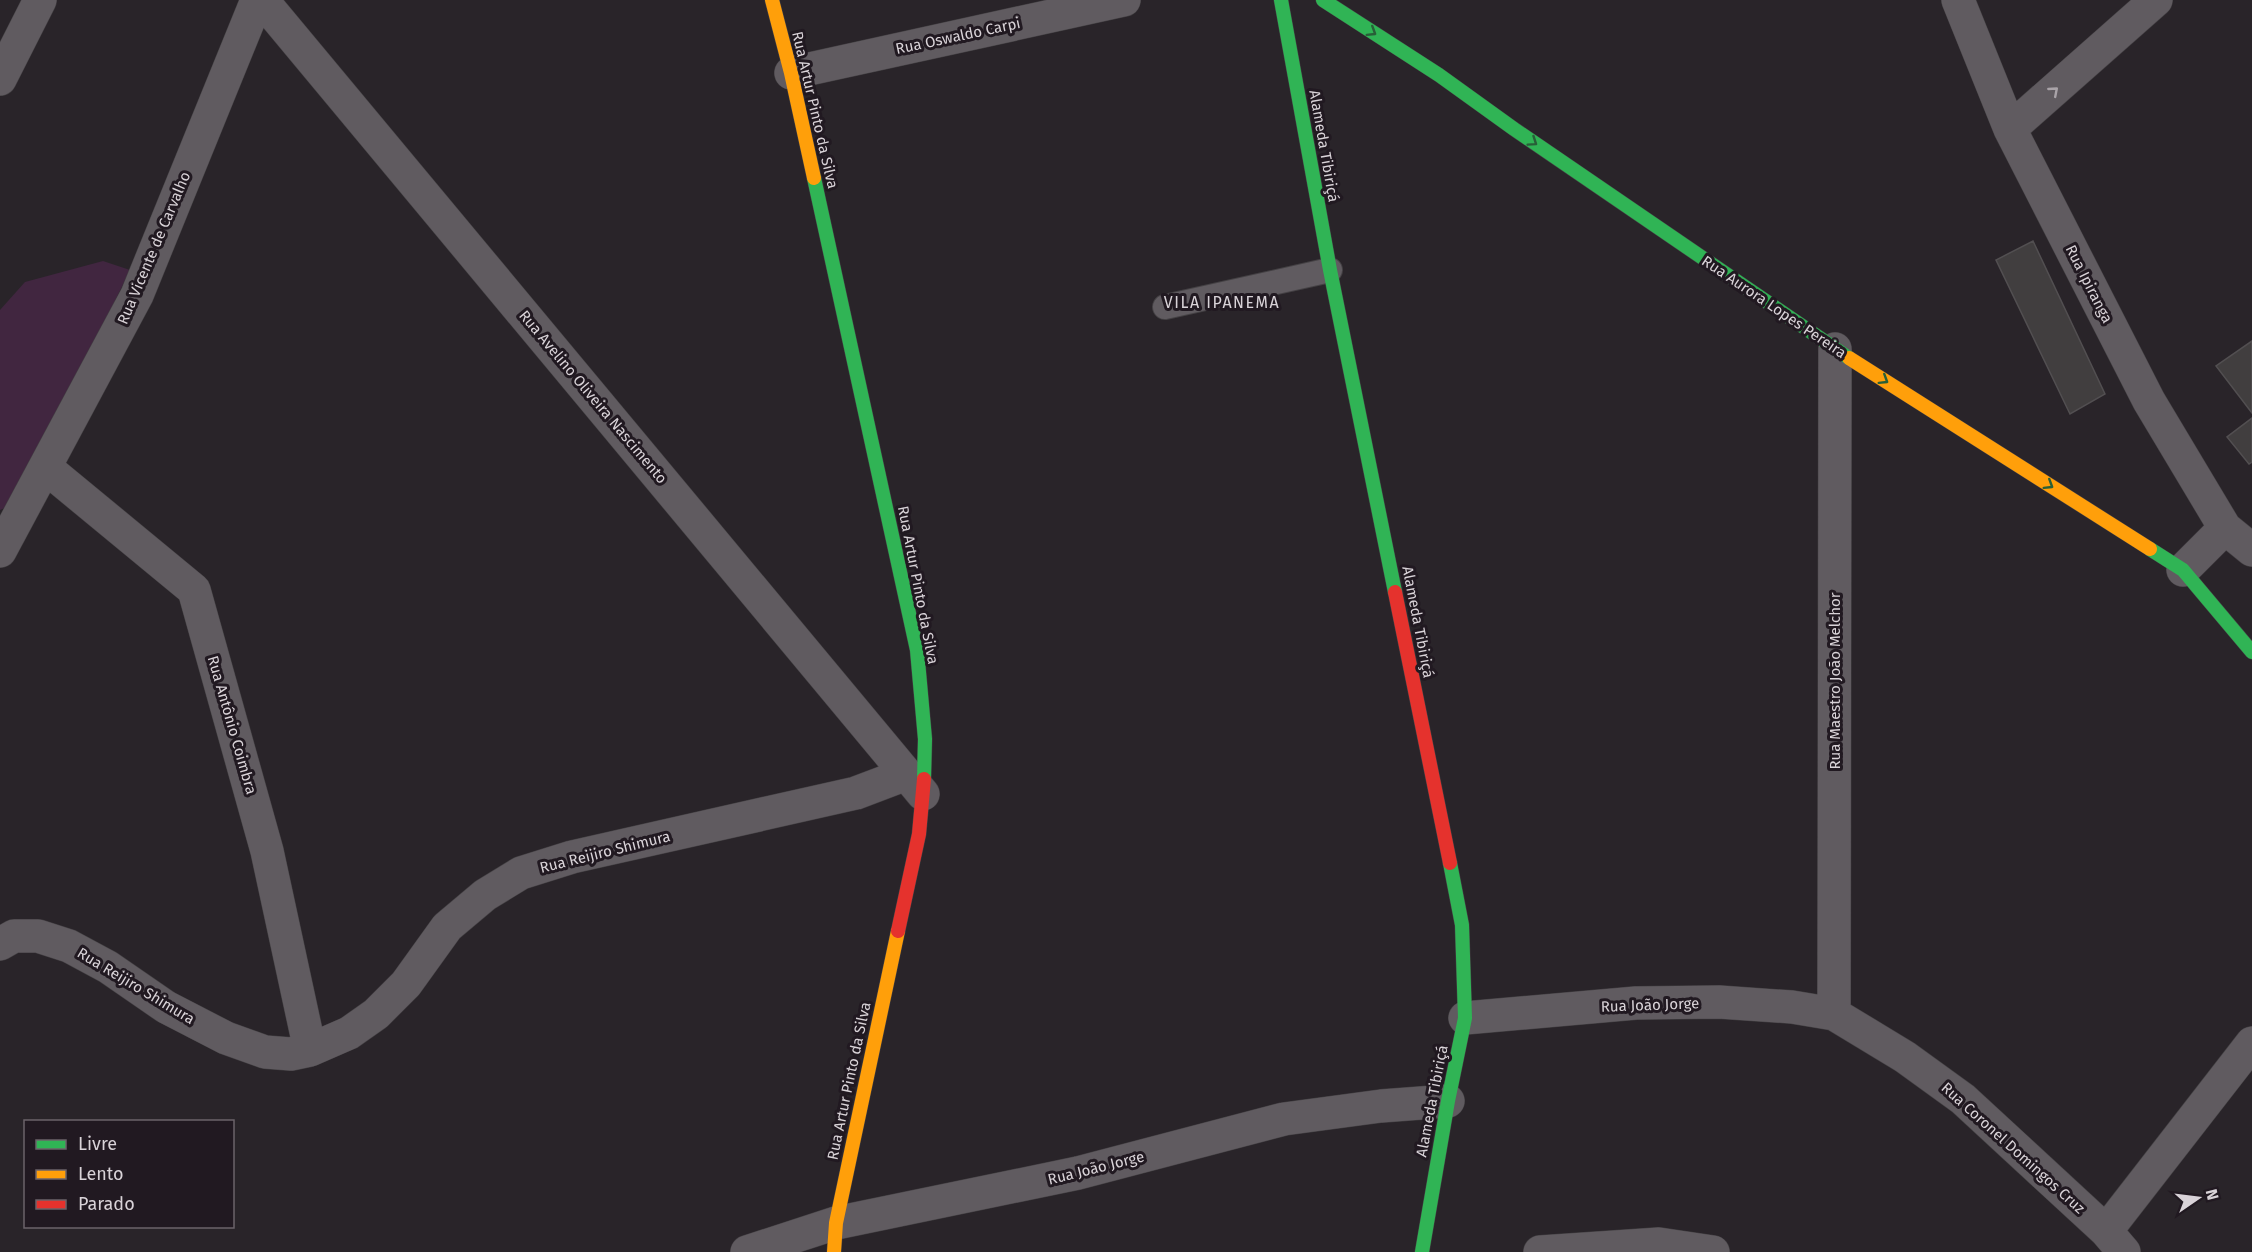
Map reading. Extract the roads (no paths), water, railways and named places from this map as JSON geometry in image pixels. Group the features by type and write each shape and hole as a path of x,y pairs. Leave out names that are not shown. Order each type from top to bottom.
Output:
{"street":[{"path":"0,79 40,0"},
{"name":"Rua Vicente de Carvalho","path":"0,551 137,295 257,0"},
{"name":"Rua Avelino Oliveira Nascimento","path":"262,0 915,784"},
{"name":"Rua Artur Pinto da Silva","path":"772,0 791,73 917,650 925,739 915,784 919,834 835,1238"},
{"name":"Rua Oswaldo Carpi","path":"791,73 1124,0"},
{"name":"Alameda Tibiriçá","path":"1281,0 1330,270 1461,925 1465,1018 1422,1252"},
{"name":"Rua Aurora Lopes Pereira","path":"1323,0 1439,75 1835,349 2183,570 2252,652"},
{"name":"Rua Ipiranga","path":"1958,0 2010,129 2149,401 2225,528 2252,550"},
{"path":"2010,129 2156,0"},
{"name":"Rua Maestro João Melchor","path":"1834,1014 1835,349"},
{"name":"Rua Antônio Coimbra","path":"45,467 195,590 267,851 310,1050"},
{"path":"2183,570 2225,528"},
{"name":"Rua Reijiro Shimura","path":"0,944 14,936 38,936 69,946 108,967 166,1007 226,1038 265,1052 291,1054 310,1050 349,1033 376,1014 406,984 447,927 484,895 521,873 572,857 856,793 915,784"},
{"name":"Rua João Jorge","path":"1465,1018 1636,1003 1792,1007 1834,1014"},
{"name":"Rua Coronel Domingos Cruz","path":"1834,1014 1905,1057 1963,1099 2115,1241"},
{"path":"2115,1241 2252,1043"},
{"name":"Rua João Jorge","path":"747,1252 835,1238 1284,1119 1381,1106 1448,1101"},
{"path":"1540,1252 1659,1244 1713,1252"}],"lane":[{"path":"1165,307 1330,270"}],"district":[{"name":"VILA IPANEMA","path":"1222,302"}]}
